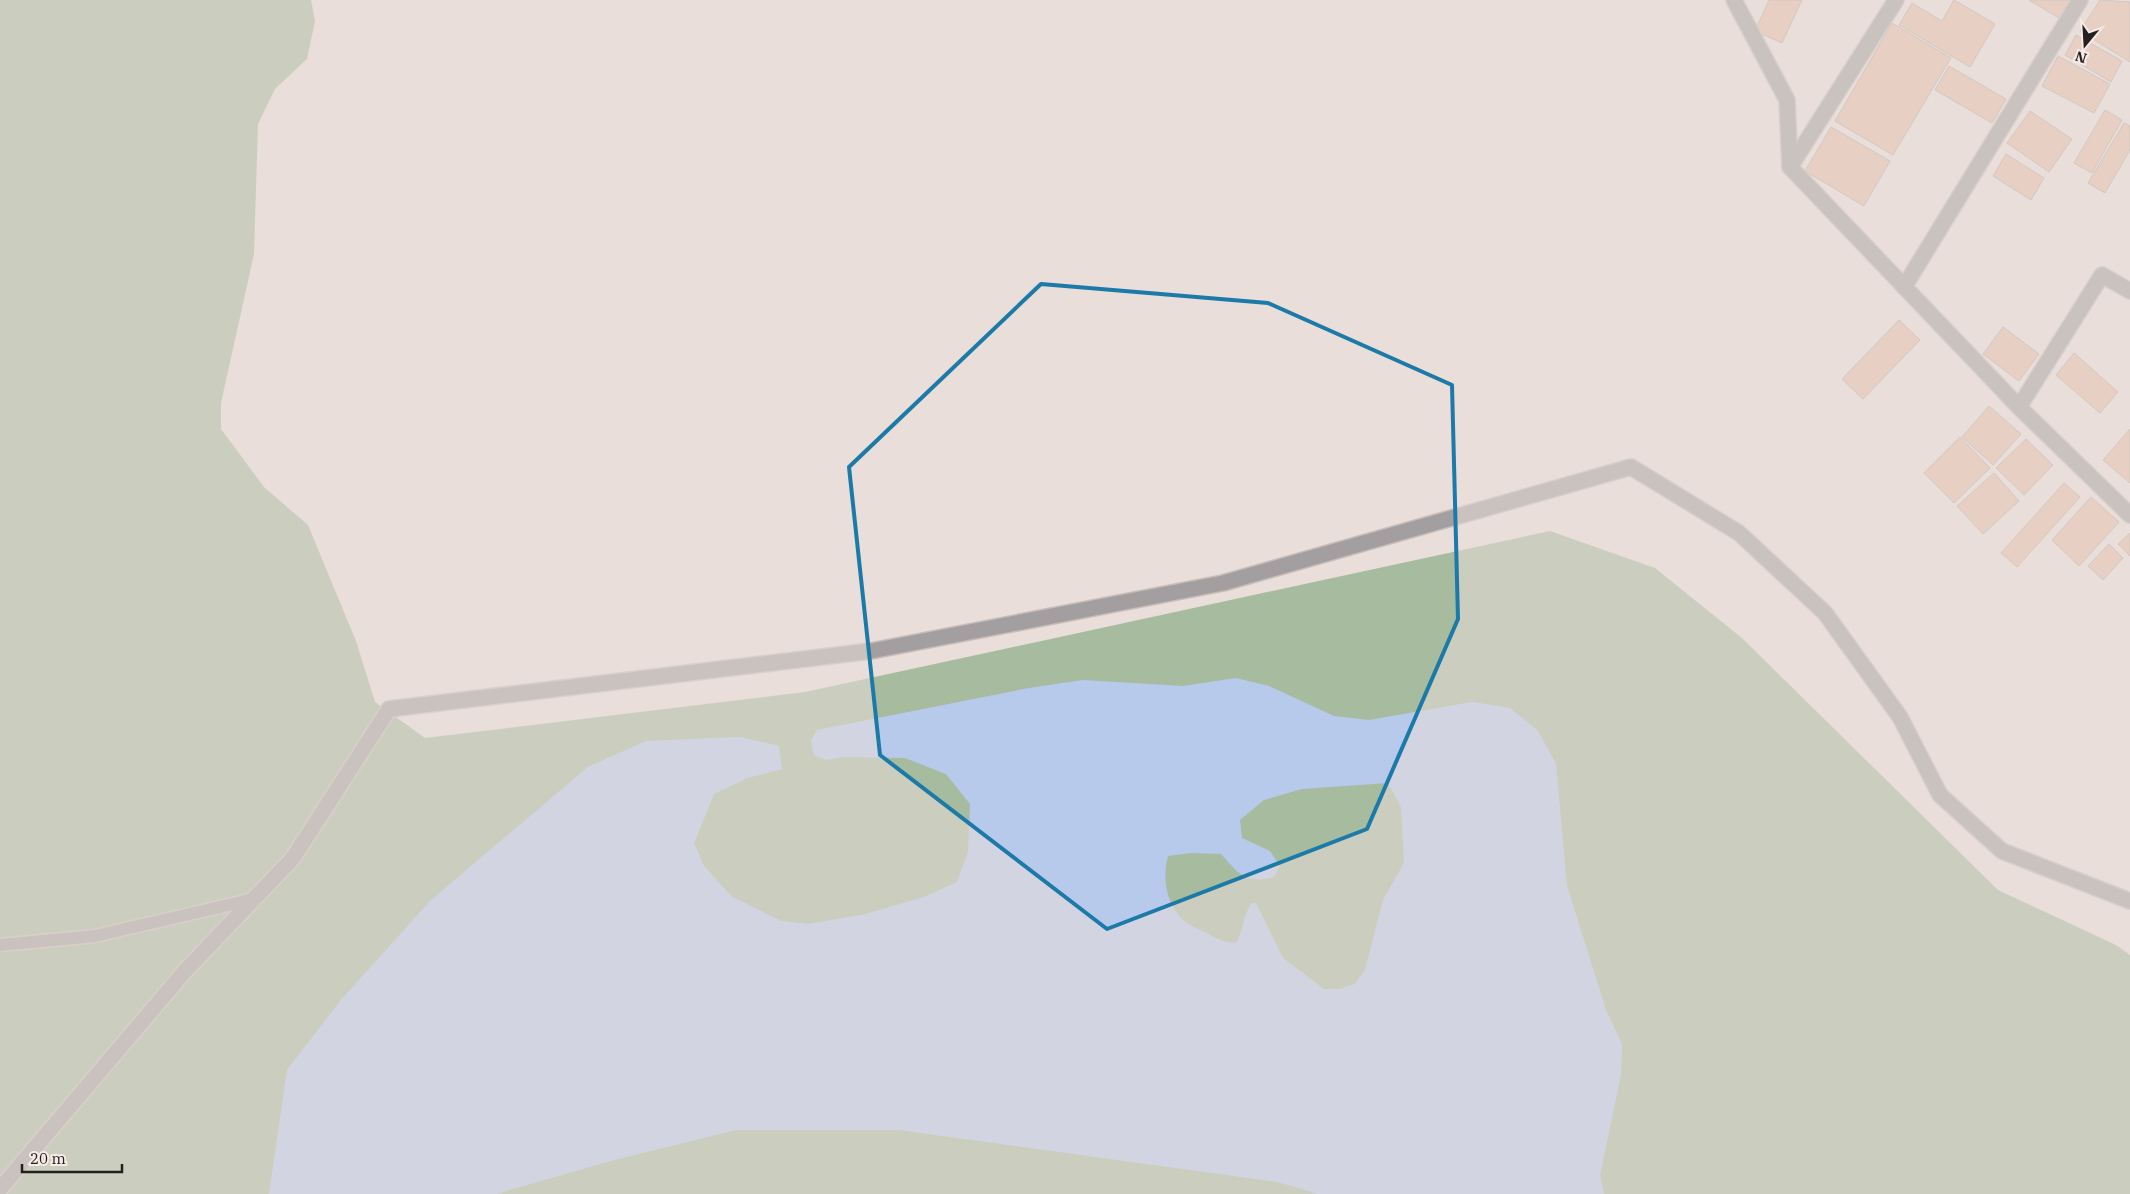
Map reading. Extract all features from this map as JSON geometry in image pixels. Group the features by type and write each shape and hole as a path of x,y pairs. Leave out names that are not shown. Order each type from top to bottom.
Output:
{"street":[{"path":"1734,0 1786,100 1790,167 2019,407 2130,515"},
{"path":"1790,167 1896,0"},
{"path":"1904,286 2080,0"},
{"path":"2019,407 2102,276 2130,291"},
{"path":"0,1189 185,971 292,858 389,709 871,651 1223,583 1631,467 1739,533 1825,613 1900,717 1940,795 2002,851 2130,901"}],"lane":[{"path":"0,945 95,936 254,899"}],"highlighted area":[{"path":"1041,284 1268,303 1452,385 1458,619 1367,829 1107,929 880,755 849,467"}],"green space":[{"path":"0,0 311,0 315,21 307,59 275,89 258,124 254,254 221,403 221,429 264,487 308,525 356,641 375,702 425,738 805,692 1550,531 1655,568 1742,638 1998,890 2116,945 2130,955 2130,1194 0,1194"}],"water":[{"path":"1236,678 1269,686 1334,716 1369,720 1472,702 1510,708 1538,731 1556,764 1567,886 1606,1010 1622,1044 1621,1074 1600,1175 1604,1194 1318,1194 1278,1182 899,1130 736,1130 614,1160 496,1194 269,1194 287,1070 341,1000 431,900 588,767 646,741 740,737 779,746 782,769 747,778 714,794 694,843 704,866 731,896 781,921 808,924 866,914 924,897 957,882 968,852 970,804 946,774 905,758 843,757 826,760 814,755 811,741 817,730 1029,688 1083,680 1183,686","holes":["1388,783 1401,807 1404,863 1383,900 1365,970 1355,984 1340,989 1324,989 1283,958 1256,903 1252,903 1249,907 1237,942 1229,943 1186,923 1169,899 1165,873 1168,856 1191,853 1221,854 1243,876 1256,879 1274,877 1280,866 1270,851 1242,838 1240,820 1264,800 1302,789"]}],"building":[{"path":"1769,0 1802,0 1782,43 1755,31"},
{"path":"1954,0 1995,24 1970,67 1899,25 1912,3 1942,21"},
{"path":"2029,0 2070,0 2059,18"},
{"path":"2100,0 2130,2 2130,62 2080,31"},
{"path":"1892,23 1951,58 1893,155 1835,121"},
{"path":"2076,35 2122,61 2111,82 2065,55"},
{"path":"2058,56 2110,84 2094,113 2042,86"},
{"path":"1949,66 2006,99 1992,123 1935,90"},
{"path":"2105,110 2122,120 2092,173 2074,163"},
{"path":"2030,111 2072,139 2049,172 2007,143"},
{"path":"2124,123 2130,126 2130,150 2105,193 2088,183"},
{"path":"1831,127 1890,161 1864,206 1805,171"},
{"path":"2006,154 2044,178 2031,200 1993,176"},
{"path":"1899,320 1920,340 1863,399 1842,379"},
{"path":"2003,327 2039,354 2019,381 1983,354"},
{"path":"2074,353 2118,392 2100,413 2056,375"},
{"path":"1989,406 2021,434 1993,465 1962,437"},
{"path":"2130,429 2130,483 2103,460"},
{"path":"1960,437 1990,468 1954,503 1924,473"},
{"path":"2026,439 2053,465 2024,495 1996,468"},
{"path":"1994,473 2019,501 1983,534 1957,506"},
{"path":"2064,483 2080,497 2017,567 2001,553"},
{"path":"2091,497 2119,522 2079,566 2052,540"},
{"path":"2130,533 2130,556 2118,544"},
{"path":"2109,544 2123,558 2103,580 2088,566"}]}
